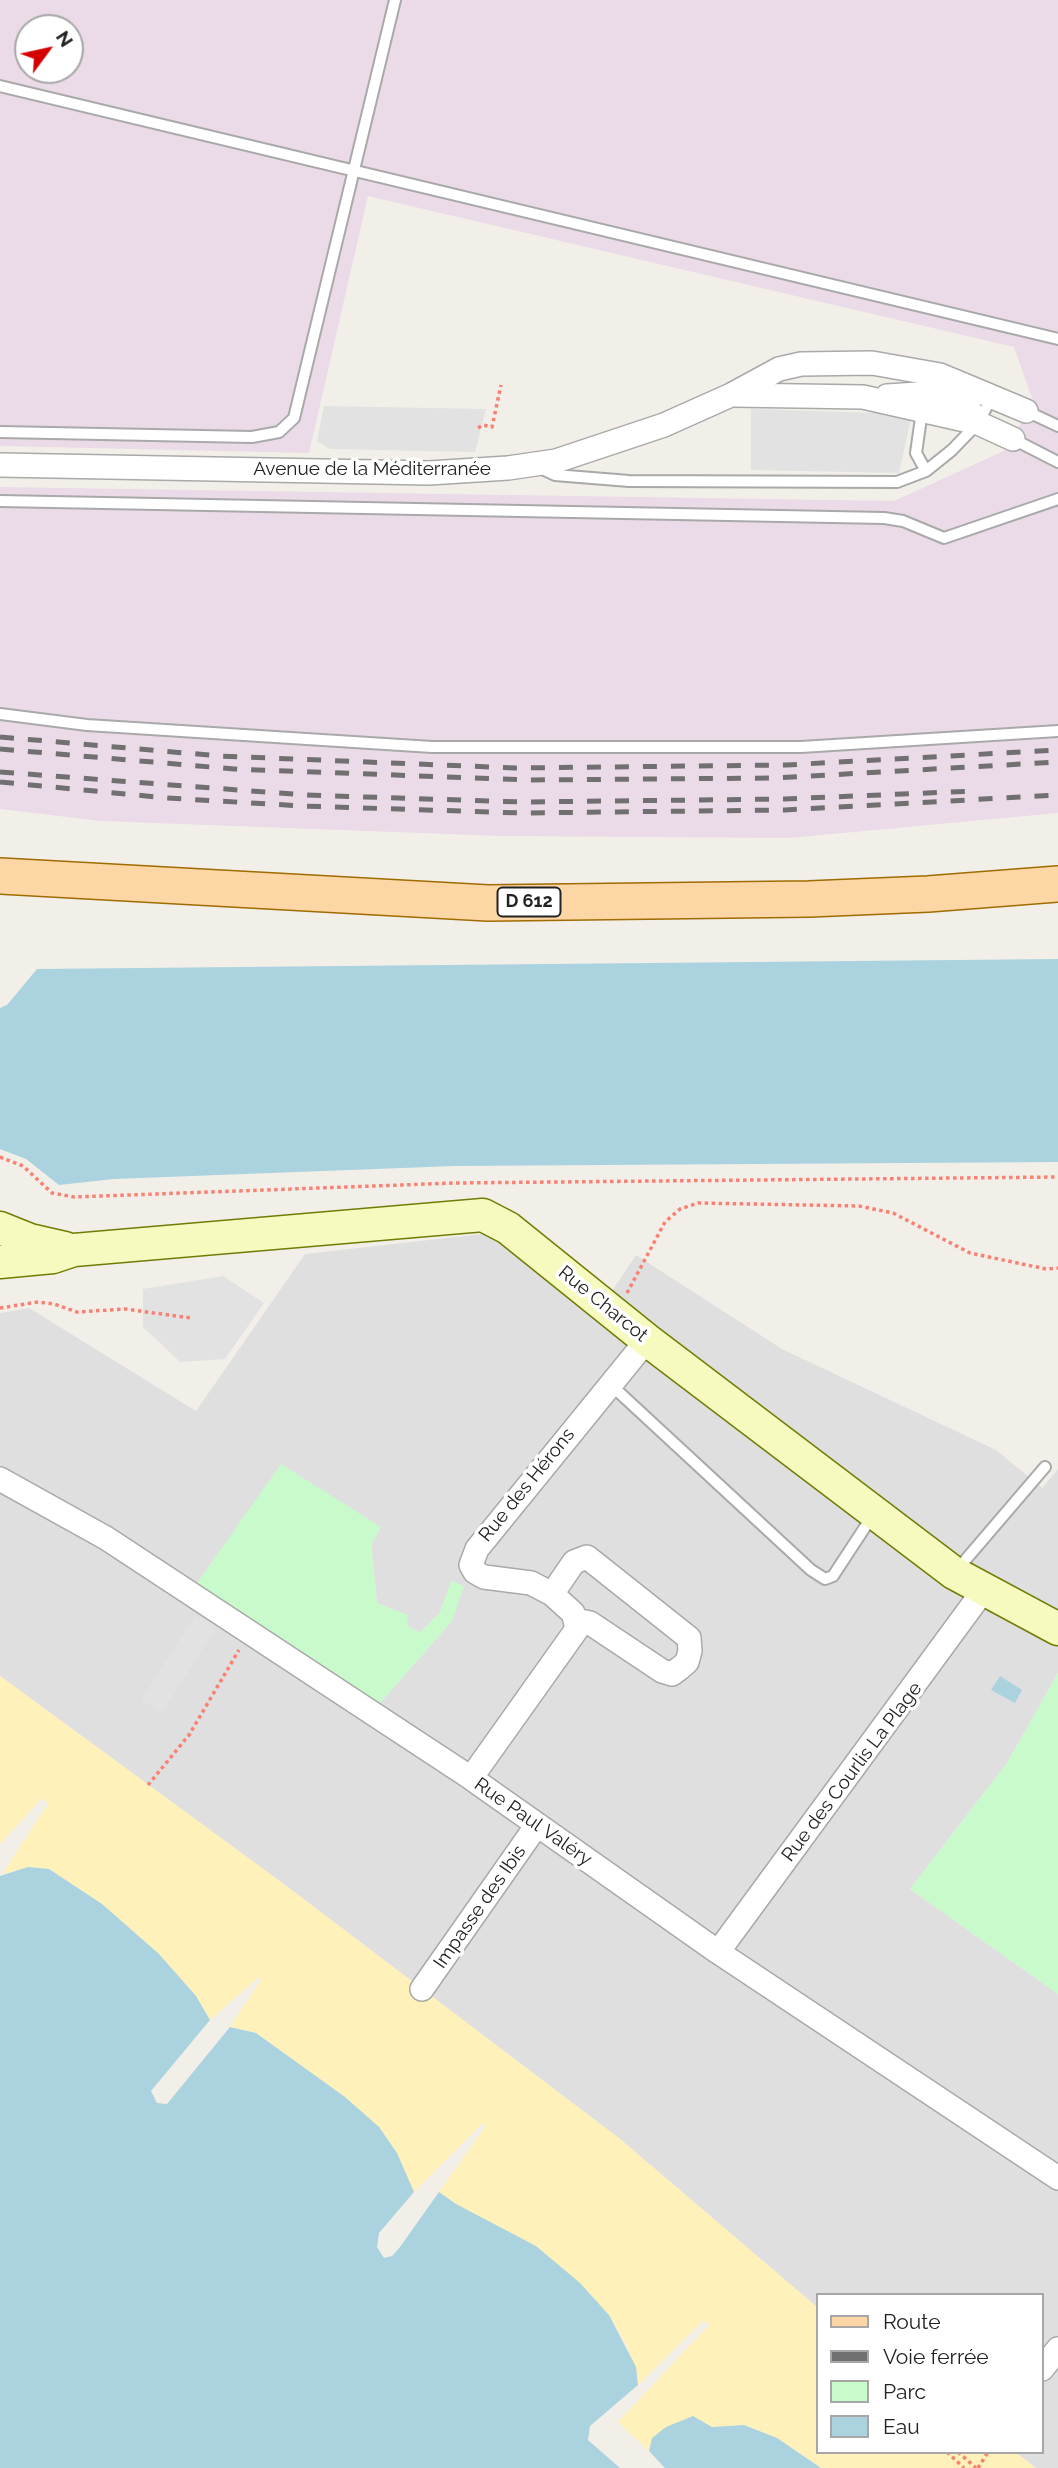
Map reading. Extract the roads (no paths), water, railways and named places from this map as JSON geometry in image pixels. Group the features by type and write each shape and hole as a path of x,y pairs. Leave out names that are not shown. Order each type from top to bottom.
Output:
{"main road":[{"name":"D 612","path":"0,876 488,903 809,899 929,894 1058,884"}],"street":[{"name":"Avenue de la Méditerranée","path":"0,465 464,473 556,461 664,425 731,395 779,369 801,364 872,363 940,375 958,391 978,423"},
{"name":"Avenue de la Méditerranée","path":"731,395 863,397 958,391 992,397 1026,411"},
{"name":"Avenue de la Méditerranée","path":"863,397 978,423 1013,439"},
{"name":"Rue Charcot","path":"0,1262 53,1257 74,1250 483,1215 508,1228 647,1340 954,1573 1058,1629"},
{"path":"0,1230 0,1248"},
{"name":"Rue Charcot","path":"0,1230 74,1250"},
{"name":"Rue des Hérons","path":"552,1594 531,1583 484,1577 475,1572 471,1564 477,1549 647,1340"},
{"name":"Rue Paul Valéry","path":"0,1479 106,1538 471,1778 718,1952 1058,2178"},
{"path":"471,1778 577,1629 573,1612 552,1594 575,1562 587,1558 689,1638 687,1662 672,1674 662,1671 590,1623 575,1620"},
{"name":"Rue des Courlis La Plage","path":"718,1952 983,1591"},
{"name":"Impasse des Ibis","path":"422,1989 537,1825"},
{"path":"1044,2367 1058,2349"}],"lane":[{"path":"0,432 252,437 279,432 294,418 396,0"},
{"path":"0,86 1058,338"},
{"path":"533,464 555,475 629,481 897,482 926,471 978,423 992,397"},
{"path":"922,411 916,453 926,471"},
{"path":"1026,411 1058,426"},
{"path":"1013,439 1058,462"},
{"path":"0,501 884,518 903,521 944,538 1058,499"},
{"path":"0,714 87,724 432,747 801,747 1058,731"},
{"path":"610,1384 811,1570 825,1579 834,1576 874,1512"},
{"path":"954,1573 1045,1467"}],"water":[{"path":"1058,959 1058,1162 454,1166 114,1179 59,1185 26,1159 0,1149 0,1008 7,1005 37,969"},
{"path":"1000,1676 1022,1690 1015,1703 991,1690"},
{"path":"28,1867 49,1869 102,1904 159,1954 196,1996 210,2020 151,2091 157,2103 167,2104 230,2027 256,2033 345,2097 379,2127 397,2153 414,2192 379,2233 377,2247 384,2258 392,2256 400,2247 439,2192 456,2204 536,2246 580,2283 609,2315 636,2367 638,2385 590,2426 588,2440 620,2468 0,2468 0,1876"},
{"path":"693,2416 712,2427 744,2425 777,2438 821,2468 665,2468 649,2451 652,2438 666,2427"}],"railway":[{"path":"0,737 220,756 515,768 786,765 1058,750"},
{"path":"0,749 234,769 529,780 775,778 1058,762"},
{"path":"0,772 305,795 521,802 784,799 974,791"},
{"path":"0,782 167,798 303,806 521,813 785,810 1058,795"}]}
